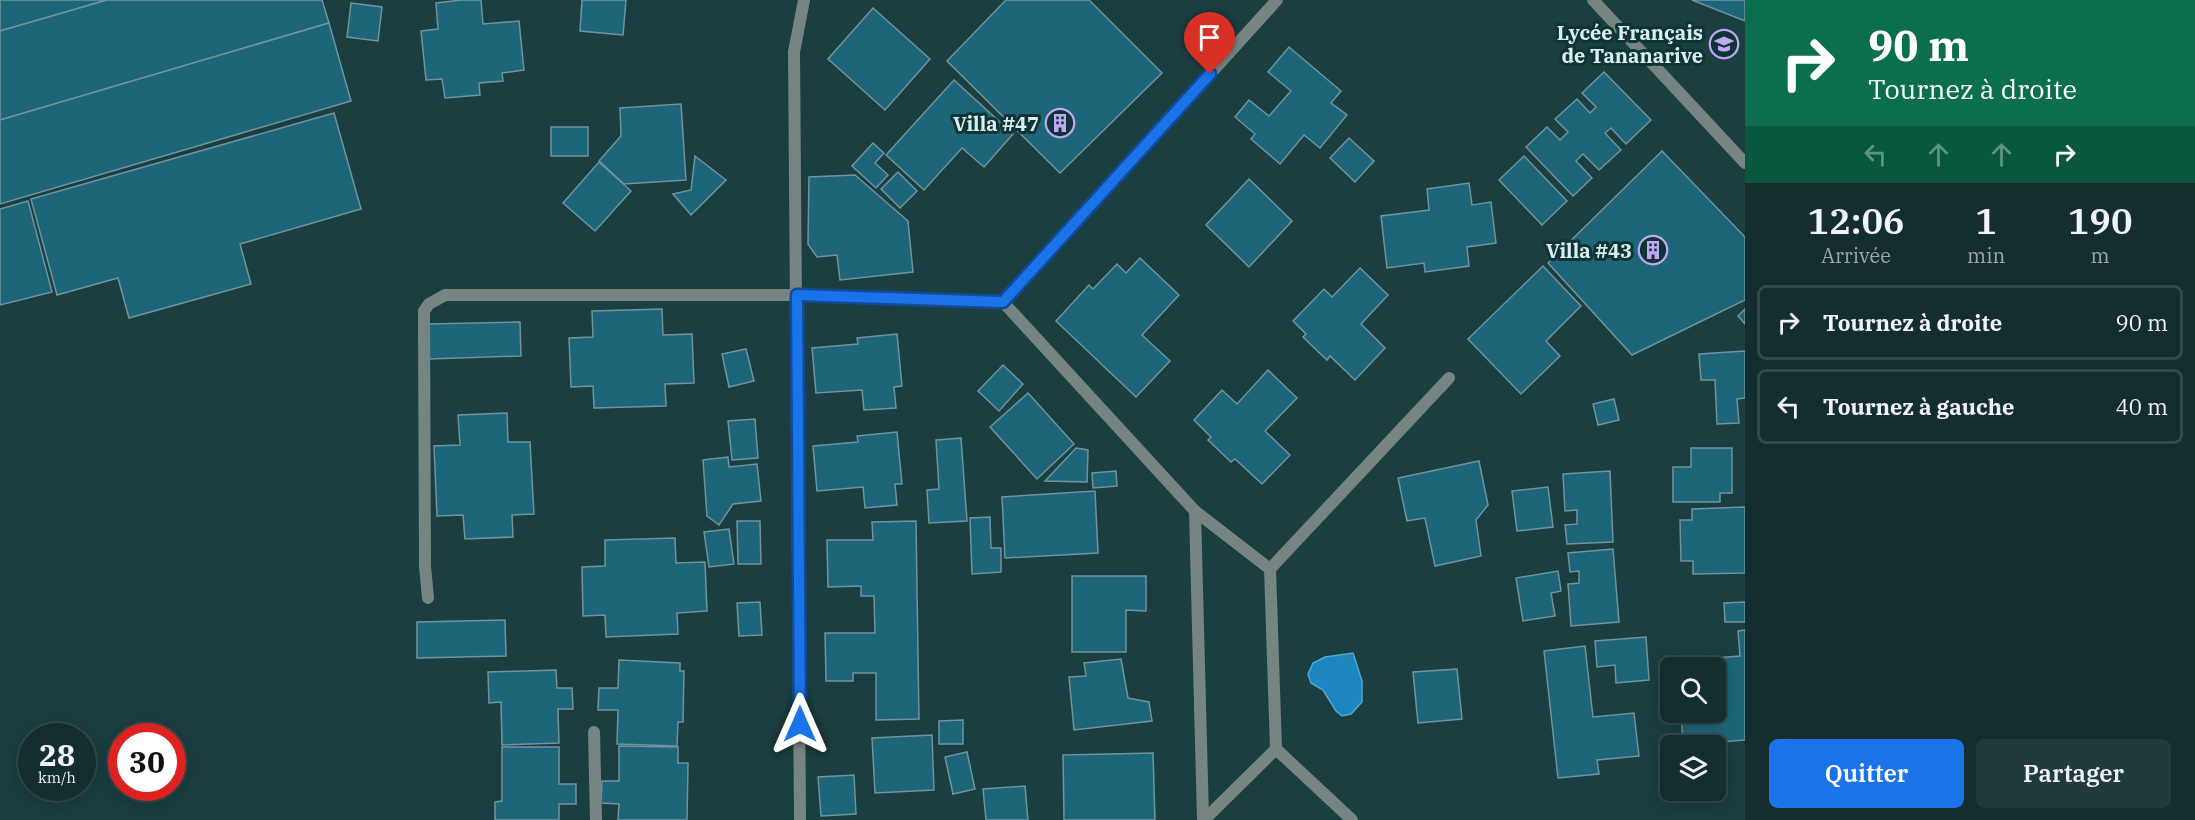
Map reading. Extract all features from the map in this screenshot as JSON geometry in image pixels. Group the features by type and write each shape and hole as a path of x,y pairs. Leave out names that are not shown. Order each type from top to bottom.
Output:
{"street":[{"path":"800,820 794,52 804,0"},
{"path":"1003,302 1276,0"},
{"path":"1593,0 1745,163"},
{"path":"428,598 425,566 424,311 429,304 445,295 797,295 1003,302 1195,511 1270,569"},
{"path":"1352,820 1276,749 1270,569 1449,378"},
{"path":"1195,511 1204,820"},
{"path":"594,732 596,820"},
{"path":"1204,820 1276,749"}],"water":[{"path":"1353,653 1362,681 1362,702 1351,714 1342,716 1336,711 1323,690 1311,683 1308,674 1313,663 1325,657"}],"building":[{"path":"0,0 107,0 0,31"},
{"path":"107,0 322,0 329,23 0,120 0,31"},
{"path":"481,0 483,24 519,21 524,70 502,73 503,81 479,83 480,95 445,98 442,79 426,80 421,31 438,29 436,3"},
{"path":"582,0 626,0 623,35 580,31"},
{"name":"Villa #47","path":"1006,0 1089,0 1162,73 1060,173 947,61"},
{"path":"1692,0 1745,0 1745,21"},
{"path":"351,3 382,7 378,41 347,37"},
{"path":"873,8 930,59 885,110 828,59"},
{"path":"329,23 351,101 0,204 0,120"},
{"path":"1289,47 1341,91 1331,103 1347,115 1320,148 1304,135 1280,164 1251,139 1255,134 1235,117 1249,100 1269,116 1291,91 1268,72"},
{"path":"1604,72 1651,120 1626,144 1611,128 1605,133 1621,150 1599,170 1583,154 1576,161 1592,178 1573,196 1526,147 1547,127 1560,140 1568,132 1555,119 1577,99 1590,113 1596,107 1582,93"},
{"path":"954,80 1013,134 984,167 962,148 924,190 886,155"},
{"path":"681,104 686,180 624,184 599,161 621,136 620,108"},
{"path":"334,113 361,209 240,244 251,284 129,318 118,278 57,295 31,199"},
{"path":"551,127 588,127 588,156 551,156"},
{"path":"1349,138 1374,161 1355,182 1330,158"},
{"path":"873,143 884,153 875,163 888,175 876,188 852,166"},
{"name":"Villa #43","path":"1662,151 1745,237 1745,300 1632,355 1548,263"},
{"path":"695,156 726,180 691,215 673,194 691,190"},
{"path":"1524,156 1567,201 1542,225 1499,180"},
{"path":"599,162 631,191 595,231 563,203"},
{"path":"898,172 917,191 900,208 881,189"},
{"path":"855,175 908,221 913,272 840,280 837,255 817,257 808,244 809,177"},
{"path":"1249,179 1292,221 1249,267 1206,225"},
{"path":"1469,183 1472,205 1491,202 1496,243 1467,247 1469,266 1425,272 1424,263 1387,268 1381,216 1429,210 1427,189"},
{"path":"28,201 52,292 0,305 0,209"},
{"path":"1140,258 1179,295 1142,335 1170,361 1136,397 1056,321 1089,285 1093,289 1117,264 1126,273"},
{"path":"1543,266 1581,306 1546,341 1560,356 1521,394 1468,339"},
{"path":"1360,268 1388,295 1361,324 1385,348 1355,380 1330,356 1327,360 1303,337 1306,334 1293,321 1324,289 1332,297"},
{"path":"662,309 663,335 692,334 694,383 665,384 666,406 594,408 593,386 571,387 569,338 593,337 592,311"},
{"path":"1745,309 1745,324 1738,316"},
{"path":"520,322 521,356 429,359 428,324"},
{"path":"897,334 902,386 894,387 896,408 864,410 862,390 816,393 812,348 858,344 857,338"},
{"path":"746,349 754,381 729,387 722,354"},
{"path":"1745,351 1745,398 1737,399 1739,423 1717,424 1715,380 1701,380 1699,354"},
{"path":"1003,365 1023,384 999,411 978,391"},
{"path":"1268,370 1297,398 1265,431 1290,455 1262,484 1235,459 1231,462 1208,440 1211,437 1194,420 1222,390 1237,404"},
{"path":"1028,393 1074,444 1037,479 990,427"},
{"path":"1614,399 1619,420 1598,425 1593,404"},
{"path":"507,413 508,442 530,442 534,514 512,515 513,537 465,539 463,515 437,516 434,446 460,445 458,415"},
{"path":"755,419 758,458 732,460 728,421"},
{"path":"897,432 902,484 895,484 897,505 865,508 863,487 817,491 813,446 858,442 857,436"},
{"path":"961,438 967,521 929,523 927,490 939,489 936,440"},
{"path":"1076,448 1088,450 1087,482 1045,481"},
{"path":"1691,448 1732,448 1732,493 1720,493 1720,502 1673,502 1673,467 1691,467"},
{"path":"728,457 729,467 757,464 761,501 733,504 719,525 707,516 703,460"},
{"path":"1479,461 1488,505 1476,520 1481,556 1435,566 1425,518 1407,521 1398,478"},
{"path":"1116,471 1117,486 1093,488 1092,473"},
{"path":"1610,471 1613,542 1567,544 1565,525 1577,524 1577,510 1565,511 1563,474"},
{"path":"1548,487 1553,527 1517,531 1512,491"},
{"path":"1095,491 1098,553 1005,558 1002,497"},
{"path":"1745,507 1745,573 1693,574 1693,561 1681,561 1680,520 1692,520 1692,509"},
{"path":"990,517 991,548 1001,548 1001,572 972,574 970,518"},
{"path":"737,521 760,521 761,564 738,564"},
{"path":"916,521 919,719 876,720 876,673 853,673 853,681 826,681 825,633 875,633 874,596 861,596 861,586 828,587 827,540 873,540 872,522"},
{"path":"729,529 734,564 709,567 704,532"},
{"path":"675,538 676,563 705,562 707,611 677,613 678,634 606,637 605,615 583,616 582,567 605,566 605,540"},
{"path":"1613,549 1619,622 1571,626 1568,584 1579,583 1579,571 1570,572 1568,553"},
{"path":"1558,571 1561,591 1551,593 1555,616 1523,621 1516,578"},
{"path":"1072,576 1146,576 1146,611 1126,610 1126,652 1072,652"},
{"path":"760,602 762,635 739,636 737,603"},
{"path":"1745,602 1745,622 1725,622 1724,603"},
{"path":"505,620 506,656 417,658 417,622"},
{"path":"1745,630 1745,740 1726,742 1726,735 1682,735 1682,723 1726,723 1726,657 1740,656 1738,631"},
{"path":"1646,637 1649,680 1616,683 1615,665 1597,667 1595,641"},
{"path":"1585,646 1593,717 1634,713 1639,756 1597,760 1599,774 1558,778 1544,651"},
{"path":"1121,659 1128,698 1149,702 1152,721 1074,730 1069,677 1086,676 1084,663"},
{"path":"619,660 680,663 680,671 684,671 683,722 678,722 677,746 617,744 618,710 598,710 599,688 618,688"},
{"path":"1457,669 1462,719 1418,723 1413,672"},
{"path":"556,670 557,688 572,688 573,709 558,709 559,743 502,745 501,702 489,703 488,672"},
{"path":"963,720 963,744 939,744 939,721"},
{"path":"932,735 934,790 875,793 872,738"},
{"path":"619,746 678,747 678,763 688,763 687,820 618,820 619,804 601,803 602,781 619,781"},
{"path":"502,747 559,747 559,784 576,784 576,804 559,804 559,820 495,820 495,802 502,801"},
{"path":"967,752 975,789 953,794 945,757"},
{"path":"1153,753 1155,820 1064,820 1063,755"},
{"path":"854,775 856,814 821,816 818,777"},
{"path":"1025,786 1028,820 986,820 983,789"}],"place":[{"name":"Lycée Français de Tananarive","path":"1724,44"},
{"name":"Villa #47","path":"1060,123"},
{"name":"Villa #43","path":"1653,250"}],"route":[{"path":"800,724 797,295 1003,302 1210,74"}]}
